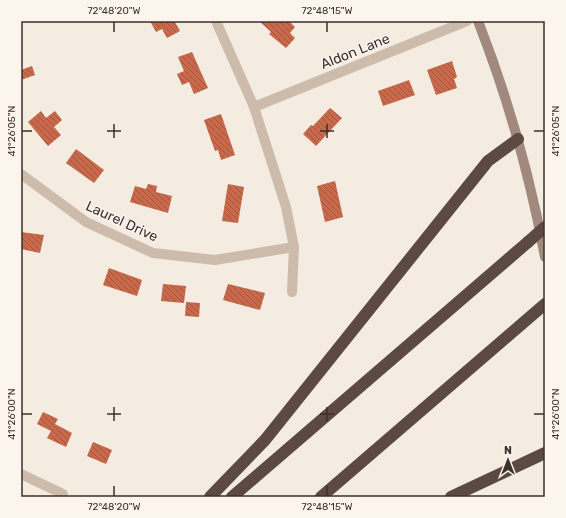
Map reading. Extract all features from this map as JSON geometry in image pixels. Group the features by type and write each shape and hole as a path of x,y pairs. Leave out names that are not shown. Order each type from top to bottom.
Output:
{"highway":[{"path":"210,497 246,462 273,430 488,161 518,139"},
{"path":"232,497 545,227"},
{"path":"321,497 543,306"},
{"path":"451,497 545,452"}],"main road":[{"path":"478,21 518,139 530,183 545,257"}],"street":[{"path":"216,21 254,107 286,207 294,247 292,292"},
{"name":"Aldon Lane","path":"254,107 467,21"},
{"name":"Laurel Drive","path":"22,177 86,222 153,253 216,260 294,247"},
{"path":"21,474 63,494"}],"building":[{"path":"150,21 177,21 175,22 180,31 167,38 162,29 156,32"},
{"path":"259,21 289,21 295,27 290,33 295,38 286,48 269,34 271,32"},
{"path":"192,52 208,88 194,94 189,82 182,85 177,74 184,71 178,57"},
{"path":"452,61 457,77 454,79 457,88 436,95 427,70"},
{"path":"32,66 35,75 21,80 21,70"},
{"path":"409,80 415,95 383,106 378,91"},
{"path":"330,108 342,118 316,146 303,134"},
{"path":"41,111 46,118 55,111 62,120 54,127 61,135 48,146 28,122"},
{"path":"221,114 235,155 221,160 218,150 215,151 204,120"},
{"path":"76,149 104,170 94,183 66,163"},
{"path":"335,181 343,217 325,222 317,186"},
{"path":"148,184 157,186 156,192 172,196 168,213 130,202 135,186 146,189"},
{"path":"228,184 244,187 238,223 222,221"},
{"path":"21,232 44,235 40,253 21,249"},
{"path":"109,268 142,280 137,296 103,285"},
{"path":"163,284 186,286 184,303 161,301"},
{"path":"228,284 265,293 260,310 223,300"},
{"path":"186,302 200,303 199,317 185,316"},
{"path":"43,412 58,419 55,424 72,433 66,447 47,438 51,431 37,424"},
{"path":"93,442 112,450 106,464 87,456"}]}
